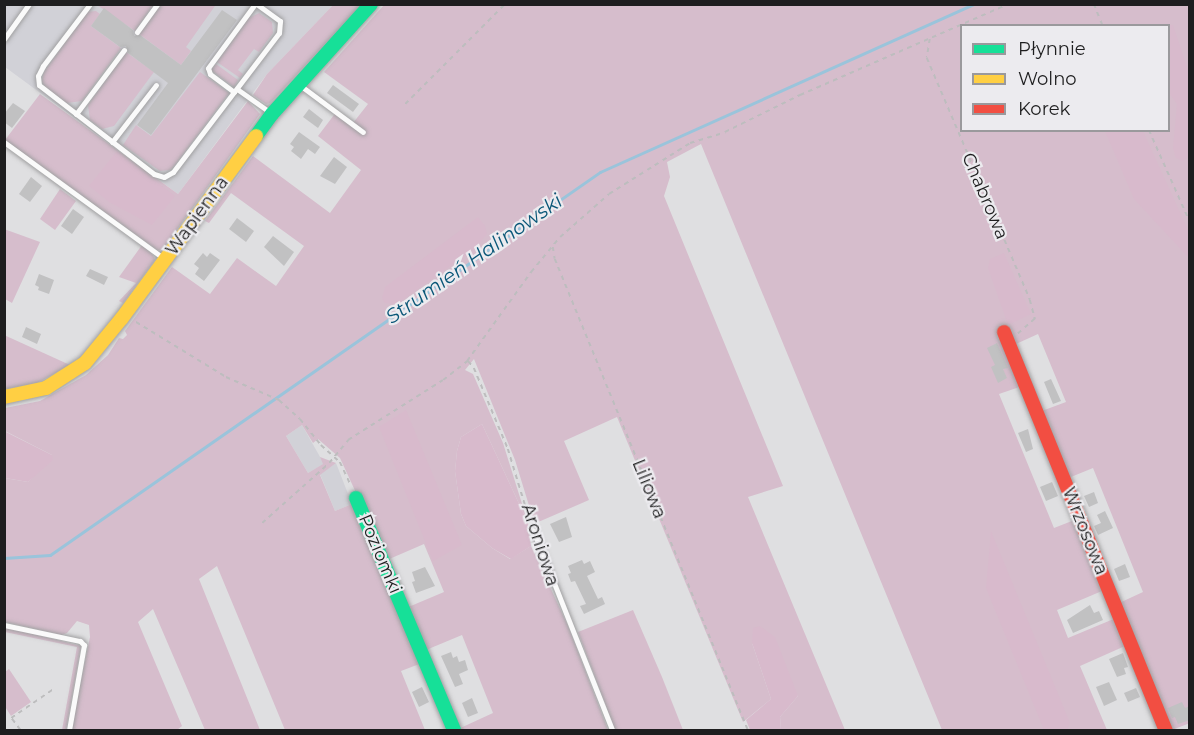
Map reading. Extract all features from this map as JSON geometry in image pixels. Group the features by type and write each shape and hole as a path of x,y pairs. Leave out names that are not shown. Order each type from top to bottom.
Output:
{"street":[{"name":"Wapienna","path":"4,397 46,388 73,373 91,356 122,318 272,114 297,83 371,4"},
{"name":"Wrzosowa","path":"1006,337 1166,730"},
{"name":"Poziomki","path":"356,498 454,730"}],"lane":[{"path":"4,39 29,4"},
{"path":"90,4 43,66 37,81 47,93 159,177 169,175 236,90 281,28 278,19 256,4 208,68 210,74 236,90 272,114"},
{"path":"136,32 157,4"},
{"path":"76,114 124,50"},
{"path":"297,83 363,132"},
{"path":"111,142 156,85"},
{"path":"4,142 165,259"},
{"name":"Aroniowa","path":"533,530 612,730"},
{"path":"4,625 77,640 84,645 69,730"}],"path":[{"path":"405,105 505,4"},
{"path":"963,24 1008,4"},
{"path":"1094,4 1102,24"},
{"path":"262,523 334,458 357,433 443,380 467,361 553,246 609,194 690,143 725,132 800,95 960,26"},
{"name":"Chabrowa","path":"930,39 927,58 1030,300 1035,319 1031,325 1006,337"},
{"path":"1150,132 1190,222"},
{"name":"Liliowa","path":"553,246 555,259 748,730"},
{"name":"Poziomki","path":"122,318 146,326 164,340 226,377 276,398 300,418 321,445 342,466 356,498"},
{"name":"Aroniowa","path":"467,361 474,368 508,449 533,530"},
{"path":"20,730 11,718 52,690"}],"shaded area":[{"path":"213,4 215,6 186,47 191,51 181,65 139,34 161,5"},
{"path":"4,5 333,5 267,74 178,194 5,67"},
{"path":"97,5 153,5 135,31"},
{"path":"333,5 361,5 270,103 266,104 253,95 267,74"},
{"path":"384,5 1189,5 1190,723 1172,730 1117,604 1143,592 1093,468 1066,479 1039,412 1066,402 1038,334 1014,345 1022,386 999,394 1054,528 1077,519 1102,591 1057,610 1068,638 1116,618 1125,646 1080,666 1107,730 942,730 701,144 667,162 670,177 664,196 783,486 748,497 845,730 781,730 780,717 798,696 752,643 771,699 743,722 617,417 564,441 589,500 536,523 542,537 539,538 515,460 474,359 465,370 473,374 503,443 528,523 482,424 461,437 457,451 455,471 461,514 466,526 492,548 510,559 531,546 568,626 608,730 456,730 493,713 462,635 426,650 406,608 444,592 424,544 387,560 340,458 318,439 313,443 302,425 286,436 308,473 323,464 320,457 336,463 320,475 335,511 352,504 348,493 356,506 422,663 401,671 425,730 285,730 217,566 199,579 260,730 205,730 153,609 138,622 182,726 177,730 71,730 90,637 89,625 77,621 67,633 62,635 5,622 5,478 28,482 52,455 5,431 5,408 40,401 86,375 108,355 119,338 123,339 127,335 125,331 172,267 210,294 237,258 276,286 304,246 231,193 209,223 205,221 253,156 330,213 361,170 318,136 337,111 353,123 368,104 324,72"},
{"path":"96,11 100,14 91,26 121,48 82,101 67,103 46,89 42,81 44,72 87,12"},
{"path":"259,13 272,22 273,33 259,52 254,49 238,70 243,74 240,78 217,62 249,18"},
{"path":"1170,25 1173,25 1189,73 1189,157 1182,161 1176,158 1173,148 1177,104 1170,94"},
{"path":"126,52 154,72 114,126 102,129 90,120 88,105"},
{"path":"216,64 238,80 234,87 211,70"},
{"path":"200,72 229,93 175,165 170,170 160,171 123,145 136,125 151,136"},
{"path":"40,94 178,194 248,101 260,114 162,250 157,250 5,140"},
{"path":"1105,132 1143,132 1189,232 1189,258 1134,199"},
{"path":"117,151 175,196 152,225 109,202 89,186"},
{"path":"60,189 76,201 55,230 40,219"},
{"path":"478,217 485,226 487,234 474,249 397,304 385,303 382,298 385,287"},
{"path":"4,229 40,242 12,303 5,299"},
{"path":"142,245 155,260 123,303 119,301 136,283 119,277"},
{"path":"1004,253 1031,314 1008,325 988,268 990,259"},
{"path":"4,335 70,365 37,383 5,389"},
{"path":"406,410 462,545 433,561 379,427"},
{"path":"482,424 528,523 531,546 511,559 492,548 466,526 461,514 455,471 457,451 461,437"},
{"path":"302,425 324,464 308,473 286,436"},
{"path":"4,431 52,455 53,460 28,482 5,478"},
{"path":"336,463 352,504 335,511 320,474"},
{"path":"991,531 1070,723 1067,730 1044,730 986,588"},
{"path":"633,610 683,730 615,730 578,632"},
{"path":"760,626 775,637 798,696 780,717 781,730 750,730 746,720 771,699 752,643 753,628"},
{"path":"5,627 81,646 66,730 62,730 77,647 5,632"},
{"path":"9,669 31,702 11,716 4,705 5,672"}],"building":[{"path":"104,8 133,30 134,36 140,35 181,65 222,10 237,20 151,135 137,125 168,83 128,53 126,46 120,47 91,26"},
{"path":"333,85 359,104 353,112 327,93"},
{"path":"13,103 25,111 12,128 4,122 4,114"},
{"path":"309,109 323,120 318,128 303,117"},
{"path":"299,132 320,147 315,154 308,149 301,159 291,151 294,147 290,144"},
{"path":"334,157 347,167 335,184 320,176"},
{"path":"31,177 42,186 30,202 19,194"},
{"path":"73,209 84,217 72,234 61,226"},
{"path":"237,218 254,231 246,242 229,229"},
{"path":"273,236 294,252 284,266 264,247"},
{"path":"203,253 207,257 210,253 220,260 204,281 195,274 199,268 194,264"},
{"path":"90,269 108,277 104,285 86,276"},
{"path":"39,274 54,280 49,294 38,290 39,287 35,285"},
{"path":"26,327 41,334 37,344 22,337"},
{"path":"997,343 1008,368 1003,369 1007,378 998,383 991,367 995,365 987,348"},
{"path":"1051,379 1061,401 1053,404 1044,382"},
{"path":"1028,429 1033,449 1026,452 1018,433"},
{"path":"1052,482 1058,496 1046,501 1040,487"},
{"path":"1094,492 1098,503 1089,507 1084,496"},
{"path":"1105,511 1113,528 1098,535 1094,526 1101,523 1097,515"},
{"path":"566,517 572,537 559,542 550,524"},
{"path":"582,560 584,564 590,561 595,572 587,576 598,599 602,597 605,604 584,614 580,606 586,604 575,581 571,582 568,574 571,573 568,566"},
{"path":"1125,564 1130,577 1119,581 1114,569"},
{"path":"425,567 435,586 416,593 412,582 415,581 412,572"},
{"path":"1090,605 1094,613 1099,611 1103,620 1073,633 1067,620"},
{"path":"451,652 453,658 457,656 459,662 465,660 468,670 459,674 463,684 455,687 441,656"},
{"path":"1123,653 1128,667 1124,668 1126,674 1117,677 1109,659"},
{"path":"1109,682 1117,700 1104,706 1096,687"},
{"path":"422,687 429,702 419,707 412,692"},
{"path":"1136,688 1140,697 1128,702 1124,693"},
{"path":"472,698 478,713 468,717 462,703"},
{"path":"1182,702 1185,708 1190,706 1190,720 1178,724 1175,717 1172,718 1168,708"}],"waterway":[{"name":"Strumień Halinowski","path":"4,558 50,555 600,172 974,4"}],"traffic: fast":[{"path":"256,136 272,114 371,4"},
{"path":"356,498 454,730"}],"traffic: slow":[{"path":"4,397 46,388 85,363 122,318 256,136"}],"traffic: jam":[{"path":"1004,332 1166,730"}]}
